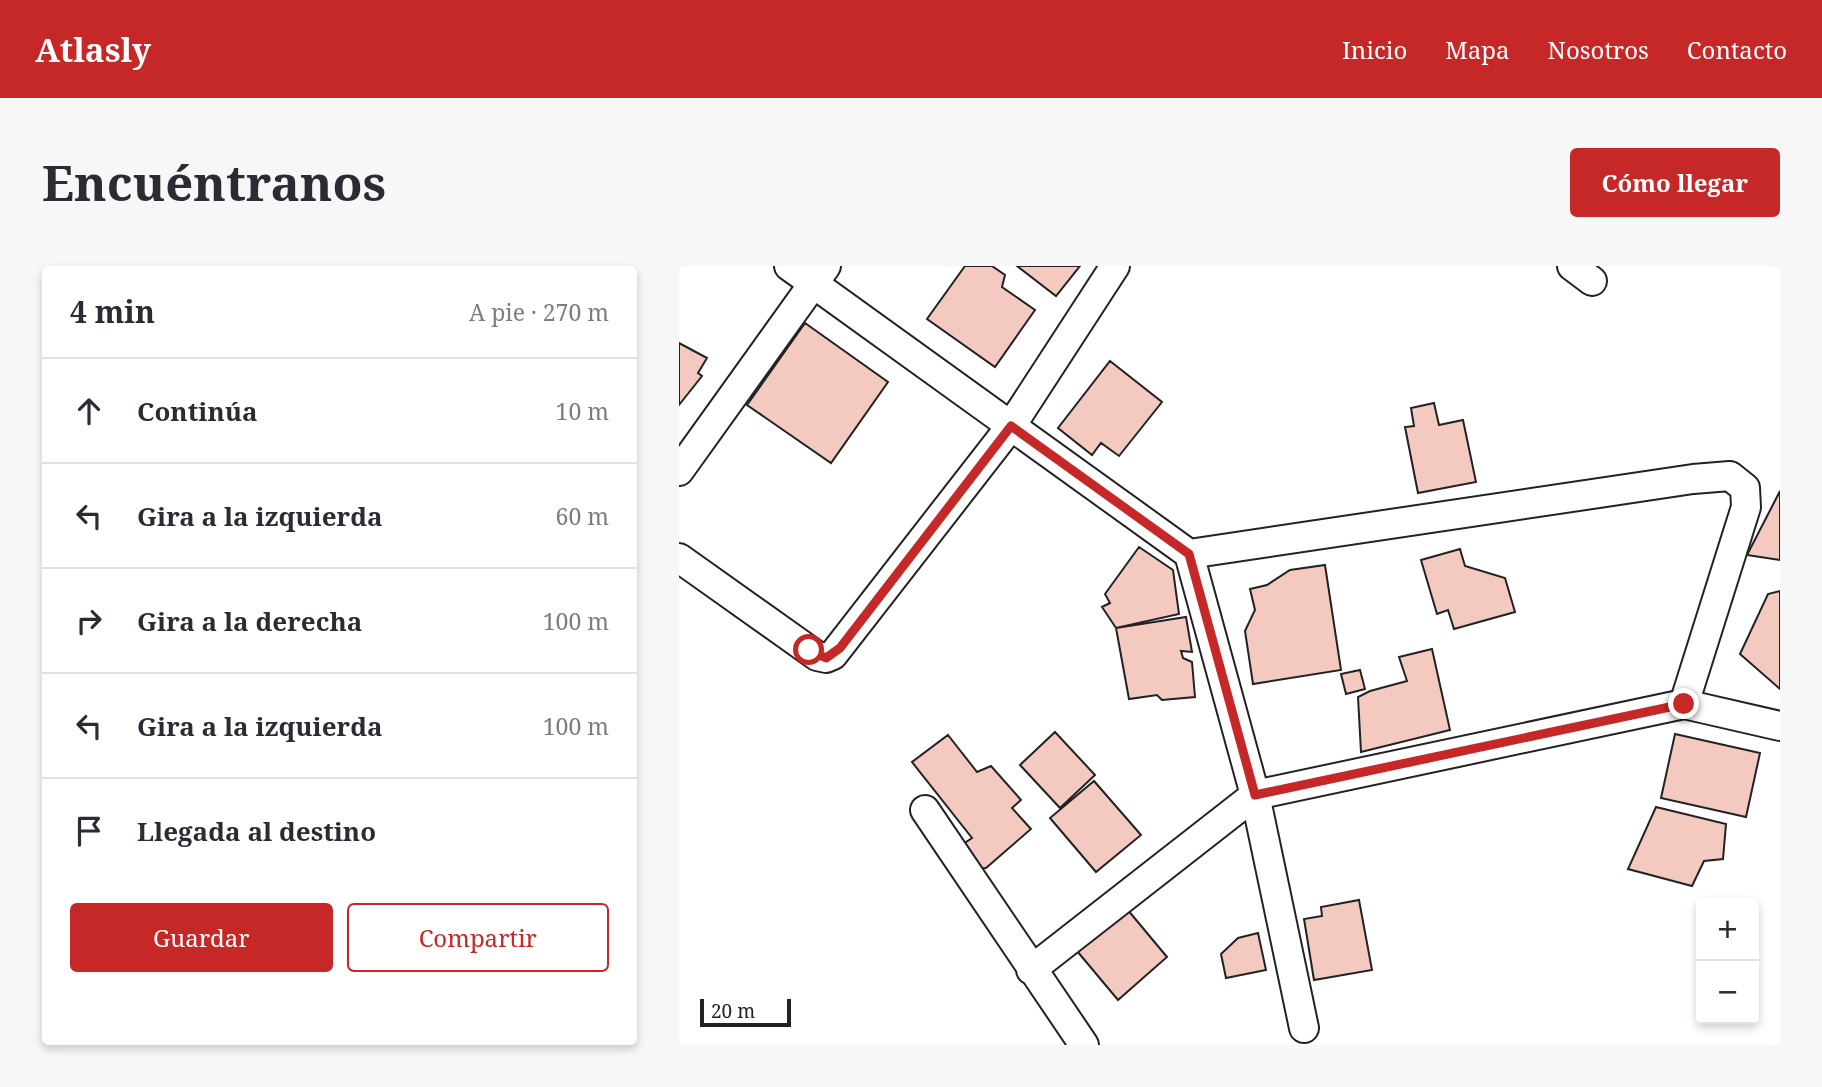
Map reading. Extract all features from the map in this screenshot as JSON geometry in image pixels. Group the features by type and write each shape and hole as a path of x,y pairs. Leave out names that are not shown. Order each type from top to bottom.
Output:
{"street":[{"path":"789,266 820,275 1011,426 1189,554 1255,795 1304,1028"},
{"path":"679,558 809,650 826,658 840,648 1011,426 1115,266"},
{"path":"679,471 820,275"},
{"path":"1189,554 1679,481 1730,476 1745,488 1746,507 1684,704"},
{"path":"1031,970 1255,795 1684,704 1780,726"},
{"path":"925,810 1084,1045"}],"building":[{"path":"965,266 992,266 1005,275 1002,287 1035,310 995,367 927,319"},
{"path":"1017,266 1080,266 1056,296"},
{"path":"805,323 888,382 831,463 747,405"},
{"path":"679,343 707,358 698,373 702,376 679,405"},
{"path":"1110,361 1162,402 1119,456 1101,443 1092,455 1058,428"},
{"path":"1434,403 1439,425 1463,420 1476,482 1418,493 1405,427 1414,426 1411,408"},
{"path":"1780,491 1780,560 1747,555"},
{"path":"1139,547 1173,570 1179,614 1116,628 1102,607 1110,603 1105,594"},
{"path":"1460,549 1465,566 1505,578 1515,612 1454,629 1448,610 1437,614 1421,560"},
{"path":"1325,565 1341,670 1253,684 1245,631 1255,610 1250,589 1267,585 1290,570"},
{"path":"1780,591 1780,689 1740,654 1768,594"},
{"path":"1186,617 1192,652 1181,651 1183,658 1192,662 1195,697 1162,700 1157,695 1129,699 1116,628"},
{"path":"1432,649 1450,730 1361,752 1358,697 1407,681 1399,657"},
{"path":"1360,670 1365,689 1346,694 1341,674"},
{"path":"1055,732 1095,775 1060,808 1020,765"},
{"path":"1675,734 1760,753 1746,817 1661,798"},
{"path":"948,735 977,772 991,766 1021,800 1012,808 1031,829 986,868 974,869 957,848 972,838 912,762"},
{"path":"1094,781 1141,835 1096,872 1050,818"},
{"path":"1656,807 1726,824 1723,859 1704,861 1692,886 1628,869"},
{"path":"1359,900 1372,970 1314,980 1304,919 1322,916 1321,907"},
{"path":"1122,903 1167,957 1118,1000 1072,945"},
{"path":"1258,933 1266,970 1226,978 1221,954 1238,938"}],"route":[{"path":"809,650 826,658 840,648 1011,426 1189,554 1255,795 1684,704"}]}
